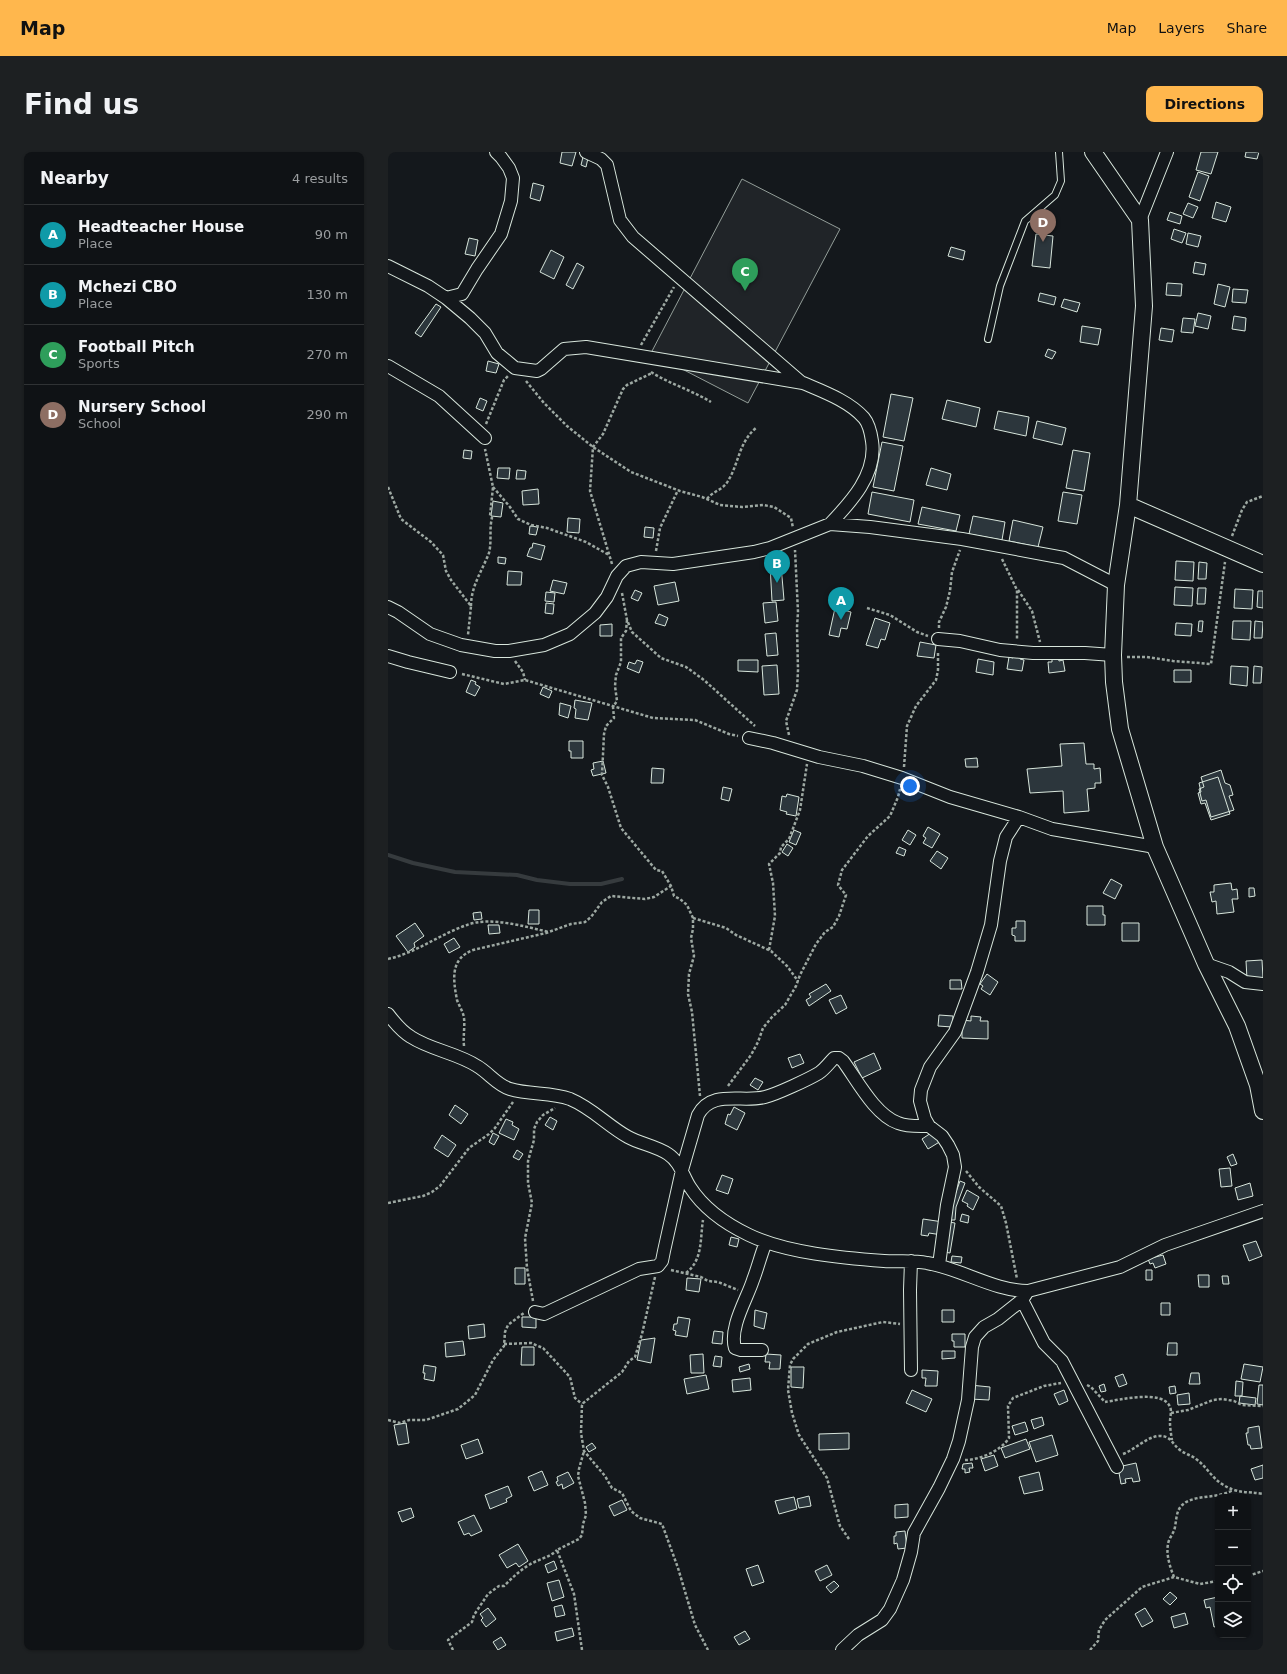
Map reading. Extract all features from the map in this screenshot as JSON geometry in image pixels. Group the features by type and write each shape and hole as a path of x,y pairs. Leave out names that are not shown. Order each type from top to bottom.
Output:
{"street":[{"path":"446,298 462,294 477,268 501,234 511,201 513,178 509,168 496,152"},
{"path":"586,152 601,158 607,165 620,220 626,229 649,252 803,384"},
{"path":"1093,152 1140,220"},
{"path":"1167,152 1140,220 1144,306 1128,505 1116,585 1113,655 1114,682 1120,729 1154,847 1206,964 1237,1026 1258,1085 1263,1111"},
{"path":"388,266 428,286 446,298 470,318 485,334 497,353 515,368 541,369 564,349 586,347 635,354 803,384 828,394 848,406 864,419 871,433 873,449 870,467 860,488 848,506 830,524 770,548 714,559 673,564 641,562 626,566 617,576 607,596 595,612 570,634 544,645 509,651 495,651 461,645 430,634 410,619 388,607"},
{"path":"388,366 439,396 484,438"},
{"path":"1128,505 1263,564"},
{"path":"830,524 870,527 962,539 1064,558 1116,585"},
{"path":"938,639 960,641 1000,650 1043,654 1085,653 1113,655"},
{"path":"388,656 450,672"},
{"path":"749,738 863,766 902,778 950,797 1018,817 1052,829 1154,847"},
{"path":"939,1265 947,1205 955,1167 953,1156 942,1136 929,1126 922,1109 921,1090 930,1066 955,1032 991,925 1000,861 1006,838 1018,817"},
{"path":"1206,964 1228,972 1245,982 1263,984"},
{"path":"388,1014 402,1031 412,1038 479,1066 507,1088 553,1095 572,1100 628,1137 668,1155 676,1161 691,1188 706,1208 749,1235 766,1242 818,1253 885,1261 939,1265 1024,1294"},
{"path":"536,1312 544,1314 639,1268 658,1266 662,1261 682,1170 698,1115 702,1108 709,1102 765,1097 818,1074 834,1058 839,1058 843,1061 870,1099 885,1116 898,1123 929,1126"},
{"path":"842,1650 858,1635 882,1620 890,1609 903,1580 911,1552 914,1533 953,1459 964,1422 968,1400 972,1348 975,1337 984,1327 998,1319 1024,1294 1120,1267 1165,1245 1263,1211"},
{"path":"762,1350 741,1350 735,1348 734,1343 739,1315 746,1295 753,1282 766,1242"},
{"path":"911,1262 911,1370"},
{"path":"1024,1294 1044,1343 1062,1361 1071,1382 1115,1463"}],"lane":[{"path":"988,339 1000,286 1024,221 1055,195 1061,181 1059,152"}],"path":[{"path":"635,354 679,278"},
{"path":"461,645 468,636 474,588 489,552 491,536 492,518 490,516 493,486 487,461 484,438 486,425 504,380 515,368 544,403 567,426 593,447 631,472 720,505 742,507 763,505 774,507 791,518 795,537 799,655 797,690 786,721 791,748"},
{"path":"647,370 690,390 710,402"},
{"path":"450,672 504,684 525,680 653,718 695,720 729,734 749,738 756,728 704,680 686,667 661,658 654,653 638,636 632,632 627,620 623,596 590,491 593,447 604,434 623,389 627,385 652,373"},
{"path":"707,499 712,493 723,488 729,480 746,438 756,428"},
{"path":"493,486 510,507 518,520 531,525 547,528 586,542 610,555"},
{"path":"388,487 401,519 431,542 443,555 446,571 471,606"},
{"path":"656,552 660,528 678,490"},
{"path":"1113,655 1211,664 1227,549 1242,510 1247,502 1263,496"},
{"path":"718,1100 751,1055 763,1028 785,1005 816,944 825,932 833,927 840,916 846,895 838,884 842,870 868,836 890,816 898,798 902,778 907,726 916,706 936,680 939,622 946,607 952,572 958,557 962,539"},
{"path":"995,545 1017,590 1032,611 1043,654"},
{"path":"1017,590 1018,651"},
{"path":"867,608 890,616 917,632 938,639"},
{"path":"627,620 626,631 621,638 620,662 616,675 615,686 617,701 613,707 614,718 606,726 604,734 602,775 608,787 620,828 656,870 662,871 671,886 674,896 687,905 693,918 694,929 691,938 694,956 689,974 688,994 692,1012 702,1108"},
{"path":"509,651 523,672 525,680"},
{"path":"769,950 775,916 773,883 769,864 780,854 781,847 788,839 800,810 809,753"},
{"path":"464,1059 464,1017 458,1001 454,982 458,960 465,953 550,932 571,924 585,922 591,917 602,902 610,896 645,899 654,897 671,886"},
{"path":"693,918 726,928 736,935 769,950 784,962 798,981"},
{"path":"388,959 410,952 429,941 467,924 478,922 498,923 550,932"},
{"path":"388,1202 422,1196 432,1192 440,1186 469,1148 489,1134 495,1128 508,1107 518,1097 526,1092"},
{"path":"388,1420 400,1423 409,1420 426,1420 458,1409 475,1395 504,1344 505,1332 508,1325 524,1313 536,1312 527,1268 527,1229 532,1202 528,1183 528,1161 534,1140 534,1129 537,1122 543,1115 560,1107"},
{"path":"953,1156 979,1187 1001,1206 1024,1294"},
{"path":"686,1273 694,1266 699,1254 706,1208"},
{"path":"452,1650 448,1640 472,1622 474,1615 488,1594 499,1586 504,1586 514,1575 529,1565 552,1555 557,1550 579,1539 582,1535 586,1515 578,1469 584,1451 581,1434 582,1404 622,1372 629,1361 635,1357 658,1266 701,1277 708,1281 718,1282 737,1289 746,1295"},
{"path":"849,1539 840,1526 827,1478 799,1435 792,1414 788,1390 790,1365 796,1355 808,1344 837,1332 883,1322 910,1325"},
{"path":"504,1344 531,1343 543,1348 559,1363 570,1377 575,1398 582,1404"},
{"path":"953,1459 960,1461 970,1460 991,1453 1006,1442 1008,1438 1008,1406 1013,1398 1055,1383 1082,1383 1092,1387 1105,1402 1132,1398 1158,1398 1169,1404 1171,1413 1170,1432 1172,1440"},
{"path":"1171,1413 1188,1410 1213,1400 1222,1399 1234,1401 1242,1405 1263,1406"},
{"path":"1115,1463 1144,1441 1158,1436 1166,1436 1172,1440 1180,1450 1196,1458 1220,1484 1240,1492 1263,1494"},
{"path":"584,1451 605,1476 612,1488 622,1493 631,1511 640,1518 662,1524 678,1568 695,1625 708,1650"},
{"path":"1174,1577 1169,1565 1168,1544 1175,1529 1177,1511 1188,1501 1225,1494 1233,1489"},
{"path":"557,1550 574,1594 582,1650"},
{"path":"1251,1575 1263,1571"},
{"path":"1090,1650 1098,1641 1099,1630 1105,1620 1142,1587 1174,1577 1200,1584 1215,1582"}],"shaded area":[{"path":"742,179 840,229 748,403 651,353"}],"building":[{"path":"562,152 576,152 572,166 560,163"},
{"path":"1201,152 1218,152 1211,174 1196,170"},
{"path":"1246,152 1259,152 1257,159 1245,157"},
{"path":"583,157 588,158 586,167 581,165"},
{"path":"1198,172 1209,176 1200,201 1189,197"},
{"path":"533,183 544,186 540,201 530,198"},
{"path":"1216,202 1231,207 1226,222 1212,218"},
{"path":"1188,203 1198,207 1193,218 1183,214"},
{"path":"1170,212 1182,216 1180,224 1167,220"},
{"path":"1174,229 1186,233 1182,243 1171,239"},
{"path":"1188,233 1201,236 1198,247 1186,244"},
{"path":"1036,234 1053,236 1050,268 1032,266"},
{"path":"469,238 478,240 475,256 465,254"},
{"path":"951,247 965,251 963,260 948,256"},
{"path":"551,250 564,257 554,279 540,272"},
{"path":"1195,262 1206,264 1204,275 1193,273"},
{"path":"577,263 584,267 573,289 566,285"},
{"path":"1167,283 1182,284 1181,296 1166,295"},
{"path":"1218,284 1230,287 1225,307 1214,304"},
{"path":"1233,289 1248,290 1246,303 1232,302"},
{"path":"1040,293 1056,297 1054,305 1038,301"},
{"path":"1064,299 1080,303 1077,312 1061,307"},
{"path":"436,304 441,307 421,337 415,333"},
{"path":"1198,313 1211,316 1208,329 1195,326"},
{"path":"1234,316 1246,318 1245,331 1232,329"},
{"path":"1183,318 1195,319 1193,333 1181,332"},
{"path":"1082,326 1101,329 1098,345 1080,342"},
{"path":"1161,328 1174,330 1172,342 1159,340"},
{"path":"1048,349 1056,352 1052,359 1045,356"},
{"path":"488,361 499,364 496,373 486,371"},
{"path":"891,394 913,398 904,441 883,437"},
{"path":"480,398 487,401 483,411 476,408"},
{"path":"947,400 980,408 976,427 942,419"},
{"path":"998,411 1029,417 1026,436 994,429"},
{"path":"1037,421 1066,428 1062,445 1033,438"},
{"path":"882,442 903,446 894,491 873,487"},
{"path":"464,450 472,451 471,459 463,458"},
{"path":"1073,450 1090,453 1084,491 1066,488"},
{"path":"498,468 510,468 509,479 497,478"},
{"path":"931,468 951,474 947,490 926,485"},
{"path":"517,470 526,471 525,479 516,479"},
{"path":"538,489 539,504 523,505 522,491"},
{"path":"872,492 914,500 910,522 868,514"},
{"path":"1063,492 1082,495 1077,524 1058,521"},
{"path":"493,501 503,503 501,517 491,516"},
{"path":"922,507 960,515 956,531 918,524"},
{"path":"973,516 1005,522 1002,540 969,534"},
{"path":"568,518 580,519 579,533 567,532"},
{"path":"1013,520 1043,527 1038,547 1009,541"},
{"path":"530,526 538,527 536,535 529,534"},
{"path":"645,527 654,528 653,538 644,537"},
{"path":"533,543 545,546 541,560 527,556"},
{"path":"498,557 506,558 505,564 498,563"},
{"path":"1176,561 1194,562 1193,581 1175,580"},
{"path":"1199,562 1207,563 1206,579 1198,579"},
{"path":"770,565 781,565 784,600 772,601"},
{"path":"508,571 522,572 521,585 507,585"},
{"path":"553,580 567,583 564,594 550,591"},
{"path":"675,582 679,601 658,605 654,586"},
{"path":"1175,587 1193,588 1192,606 1174,605"},
{"path":"1198,588 1206,588 1205,604 1197,604"},
{"path":"1235,589 1253,590 1252,609 1234,608"},
{"path":"635,590 642,593 638,601 631,598"},
{"path":"1258,591 1263,591 1263,608 1257,607"},
{"path":"546,592 555,593 554,602 545,601"},
{"path":"776,602 778,621 765,623 763,603"},
{"path":"546,603 554,604 553,614 545,613"},
{"path":"835,608 851,612 847,629 841,628 839,637 829,635"},
{"path":"659,614 668,618 665,626 655,623"},
{"path":"875,618 890,623 885,640 881,639 878,648 866,645"},
{"path":"1199,621 1203,621 1202,632 1198,631"},
{"path":"1233,621 1251,621 1250,640 1232,639"},
{"path":"1255,621 1263,622 1262,638 1254,638"},
{"path":"1176,623 1192,624 1191,636 1175,635"},
{"path":"612,624 612,636 600,636 600,625"},
{"path":"776,633 778,655 767,656 765,634"},
{"path":"920,642 936,645 934,658 917,656"},
{"path":"1013,654 1021,656 1020,659 1024,660 1022,671 1007,669 1009,657 1013,658"},
{"path":"1058,657 1059,661 1063,660 1065,671 1049,673 1048,662 1052,662 1052,658"},
{"path":"978,659 994,662 993,675 976,672"},
{"path":"637,660 643,662 639,673 627,668 629,662 635,664"},
{"path":"738,660 758,660 758,672 738,671"},
{"path":"777,665 779,694 764,695 762,666"},
{"path":"1231,666 1248,667 1247,686 1230,684"},
{"path":"1254,666 1262,667 1261,683 1253,683"},
{"path":"1174,670 1191,670 1191,682 1174,682"},
{"path":"471,680 476,682 475,684 480,687 475,696 466,692"},
{"path":"543,687 552,691 549,698 540,694"},
{"path":"575,700 592,703 588,720 575,718"},
{"path":"560,703 571,706 568,718 559,715"},
{"path":"569,741 583,741 583,758 571,758"},
{"path":"1084,743 1086,764 1094,764 1094,769 1100,768 1101,783 1095,783 1095,788 1087,789 1089,811 1064,813 1063,791 1030,793 1027,769 1062,766 1060,744"},
{"path":"977,758 978,767 966,767 965,759"},
{"path":"603,761 606,773 593,776 591,770 594,769 593,763"},
{"path":"652,768 664,769 663,783 651,783"},
{"path":"1221,770 1225,783 1230,785 1233,795 1229,796 1234,810 1211,817 1206,800 1202,801 1199,789 1204,787 1201,777"},
{"path":"1218,777 1230,814 1211,820 1205,803 1201,804 1198,793 1201,792 1199,783"},
{"path":"723,787 732,789 729,801 721,799"},
{"path":"787,794 799,797 796,816 786,814 787,812 780,810 782,796 786,797"},
{"path":"928,827 940,834 932,848 923,843 926,838 923,836"},
{"path":"794,830 801,833 796,845 789,842"},
{"path":"908,830 916,835 910,845 902,840"},
{"path":"787,844 793,848 788,856 782,852"},
{"path":"899,847 906,850 904,856 896,853"},
{"path":"937,851 948,858 941,869 930,861"},
{"path":"1111,879 1122,885 1115,899 1103,893"},
{"path":"1231,883 1232,890 1237,889 1238,899 1232,899 1234,912 1217,914 1216,901 1212,902 1210,892 1214,892 1214,885"},
{"path":"1249,888 1254,888 1255,896 1249,897"},
{"path":"1087,906 1103,906 1105,925 1087,925"},
{"path":"529,910 539,910 539,924 528,924"},
{"path":"481,912 482,919 474,920 473,913"},
{"path":"1016,921 1025,921 1025,941 1015,941 1015,936 1012,935 1012,928 1016,928"},
{"path":"415,923 424,936 414,943 415,947 408,952 396,936"},
{"path":"1122,923 1139,923 1139,941 1122,941"},
{"path":"488,925 499,925 500,933 489,934"},
{"path":"454,938 460,947 449,953 444,944"},
{"path":"1262,960 1263,978 1247,979 1246,961"},
{"path":"987,974 998,982 990,995 981,989 983,986 980,984"},
{"path":"950,980 961,980 962,989 950,989"},
{"path":"826,984 831,991 809,1006 806,1000 811,997 809,994"},
{"path":"841,995 847,1008 836,1014 829,1000"},
{"path":"939,1015 953,1016 952,1027 938,1026"},
{"path":"971,1016 981,1017 980,1021 988,1021 988,1039 962,1038 962,1020 971,1021"},
{"path":"874,1053 881,1069 862,1078 854,1062"},
{"path":"800,1054 804,1063 792,1068 788,1058"},
{"path":"755,1078 763,1082 758,1090 750,1085"},
{"path":"455,1105 468,1114 461,1124 449,1115"},
{"path":"734,1107 745,1113 737,1130 725,1124 728,1114 730,1115"},
{"path":"550,1117 557,1121 553,1130 545,1125"},
{"path":"506,1119 513,1122 512,1125 519,1129 514,1140 499,1133"},
{"path":"934,1131 941,1141 928,1149 922,1139"},
{"path":"493,1133 499,1136 494,1145 489,1142"},
{"path":"442,1135 456,1145 448,1157 434,1148"},
{"path":"517,1150 523,1154 519,1160 513,1157"},
{"path":"1233,1154 1237,1164 1231,1166 1227,1157"},
{"path":"1230,1168 1232,1186 1221,1187 1219,1169"},
{"path":"722,1175 733,1179 728,1194 716,1190"},
{"path":"960,1181 965,1183 956,1207 955,1220 950,1220 951,1206"},
{"path":"1250,1183 1253,1196 1238,1200 1235,1188"},
{"path":"967,1190 979,1197 973,1210 967,1206 968,1204 962,1201"},
{"path":"962,1214 969,1216 968,1223 960,1221"},
{"path":"923,1219 943,1222 942,1235 929,1233 928,1236 921,1235"},
{"path":"949,1222 955,1223 950,1253 944,1252"},
{"path":"731,1237 739,1239 737,1247 729,1245"},
{"path":"1256,1241 1262,1256 1249,1261 1243,1245"},
{"path":"1163,1255 1166,1264 1155,1268 1153,1263 1150,1264 1148,1259"},
{"path":"952,1256 962,1257 961,1263 951,1262"},
{"path":"515,1268 525,1268 525,1284 515,1284"},
{"path":"1146,1270 1152,1270 1152,1280 1146,1280"},
{"path":"1198,1275 1209,1275 1209,1287 1199,1287"},
{"path":"1222,1276 1228,1276 1229,1284 1223,1284"},
{"path":"687,1278 701,1279 699,1292 686,1290"},
{"path":"1161,1303 1170,1303 1170,1315 1161,1315"},
{"path":"755,1310 767,1313 764,1329 754,1326"},
{"path":"942,1310 954,1310 954,1322 942,1322"},
{"path":"522,1317 536,1317 536,1328 522,1327"},
{"path":"678,1317 690,1319 687,1337 675,1335 676,1331 673,1330 674,1324 677,1324"},
{"path":"484,1324 485,1337 469,1339 468,1326"},
{"path":"714,1331 723,1332 722,1344 712,1343"},
{"path":"952,1334 965,1334 965,1347 954,1347"},
{"path":"655,1338 651,1363 637,1360 641,1340"},
{"path":"463,1341 465,1355 446,1357 445,1343"},
{"path":"1168,1343 1177,1343 1177,1355 1167,1355"},
{"path":"522,1347 534,1347 534,1365 521,1365"},
{"path":"942,1351 955,1351 955,1358 942,1359"},
{"path":"703,1354 704,1373 691,1373 690,1355"},
{"path":"766,1354 781,1355 780,1369 769,1369 770,1362 765,1362"},
{"path":"715,1356 722,1357 721,1367 713,1366"},
{"path":"749,1364 750,1369 740,1372 739,1367"},
{"path":"1244,1364 1263,1367 1260,1382 1241,1379"},
{"path":"424,1365 436,1367 434,1381 424,1379"},
{"path":"791,1367 804,1367 803,1388 791,1387"},
{"path":"922,1370 938,1371 937,1386 925,1386 926,1378 922,1378"},
{"path":"1191,1373 1199,1373 1200,1384 1189,1384"},
{"path":"1123,1374 1127,1384 1119,1387 1115,1377"},
{"path":"706,1375 709,1389 687,1394 684,1379"},
{"path":"750,1378 751,1390 733,1392 732,1380"},
{"path":"1236,1381 1243,1382 1242,1396 1235,1396"},
{"path":"1104,1384 1106,1391 1101,1392 1099,1386"},
{"path":"970,1385 990,1387 989,1400 970,1399"},
{"path":"1259,1385 1263,1385 1263,1405 1257,1404"},
{"path":"1175,1386 1176,1393 1170,1394 1169,1387"},
{"path":"912,1390 932,1399 926,1412 906,1403"},
{"path":"1064,1390 1068,1401 1059,1405 1054,1394"},
{"path":"1189,1393 1190,1404 1178,1405 1177,1395"},
{"path":"1240,1396 1256,1398 1255,1405 1239,1403"},
{"path":"1042,1417 1044,1425 1034,1429 1031,1420"},
{"path":"1025,1422 1028,1431 1015,1435 1012,1426"},
{"path":"406,1423 409,1443 398,1445 394,1425"},
{"path":"1259,1426 1262,1448 1251,1449 1250,1445 1248,1445 1246,1433 1248,1433 1248,1428"},
{"path":"849,1433 849,1449 819,1450 819,1434"},
{"path":"1052,1435 1058,1455 1036,1462 1029,1442"},
{"path":"478,1439 483,1453 466,1459 461,1445"},
{"path":"1026,1439 1030,1449 1005,1458 1001,1448"},
{"path":"592,1443 596,1448 589,1452 586,1447"},
{"path":"994,1455 998,1466 985,1471 981,1459"},
{"path":"972,1463 973,1468 969,1468 970,1472 965,1473 965,1469 962,1469 963,1464"},
{"path":"1136,1463 1140,1481 1133,1482 1132,1478 1125,1479 1126,1483 1121,1484 1118,1467"},
{"path":"1263,1465 1263,1478 1255,1480 1251,1469"},
{"path":"542,1471 548,1485 534,1491 528,1477"},
{"path":"568,1472 574,1483 563,1489 562,1484 558,1486 556,1482 558,1481 557,1477"},
{"path":"1039,1472 1043,1490 1024,1494 1019,1477"},
{"path":"508,1486 512,1496 506,1499 507,1502 490,1509 485,1495"},
{"path":"809,1496 811,1506 799,1508 797,1499"},
{"path":"794,1497 797,1509 779,1514 775,1501"},
{"path":"622,1500 627,1510 614,1516 609,1506"},
{"path":"908,1504 908,1517 895,1518 895,1505"},
{"path":"411,1508 414,1517 402,1522 398,1512"},
{"path":"474,1515 482,1531 471,1536 469,1533 464,1535 458,1522"},
{"path":"905,1531 907,1548 898,1549 897,1543 894,1544 894,1536 896,1536 896,1532"},
{"path":"518,1544 528,1561 519,1567 516,1563 507,1568 499,1555"},
{"path":"554,1561 557,1569 548,1573 545,1565"},
{"path":"758,1565 764,1582 752,1586 746,1569"},
{"path":"827,1565 832,1575 820,1581 815,1571"},
{"path":"559,1580 564,1597 552,1601 547,1583"},
{"path":"834,1581 839,1586 831,1593 826,1587"},
{"path":"1170,1592 1177,1598 1170,1605 1163,1599"},
{"path":"1215,1598 1215,1627 1210,1607 1206,1608 1204,1600"},
{"path":"562,1605 565,1615 556,1617 554,1607"},
{"path":"488,1608 496,1619 486,1627 481,1620 483,1618 480,1614"},
{"path":"1145,1608 1153,1621 1142,1627 1135,1614"},
{"path":"1185,1613 1188,1624 1174,1628 1171,1617"},
{"path":"572,1628 574,1636 557,1641 555,1632"},
{"path":"745,1631 750,1639 739,1645 734,1637"},
{"path":"501,1637 506,1645 498,1650 493,1642"}],"waterway":[{"path":"388,855 413,863 455,872 517,875 537,880 570,884 601,884 622,879"}],"place":[{"name":"Nursery School","path":"1043,242"},
{"name":"Football Pitch","path":"745,291"},
{"name":"Mchezi CBO","path":"777,583"},
{"name":"Headteacher House","path":"841,620"}]}
